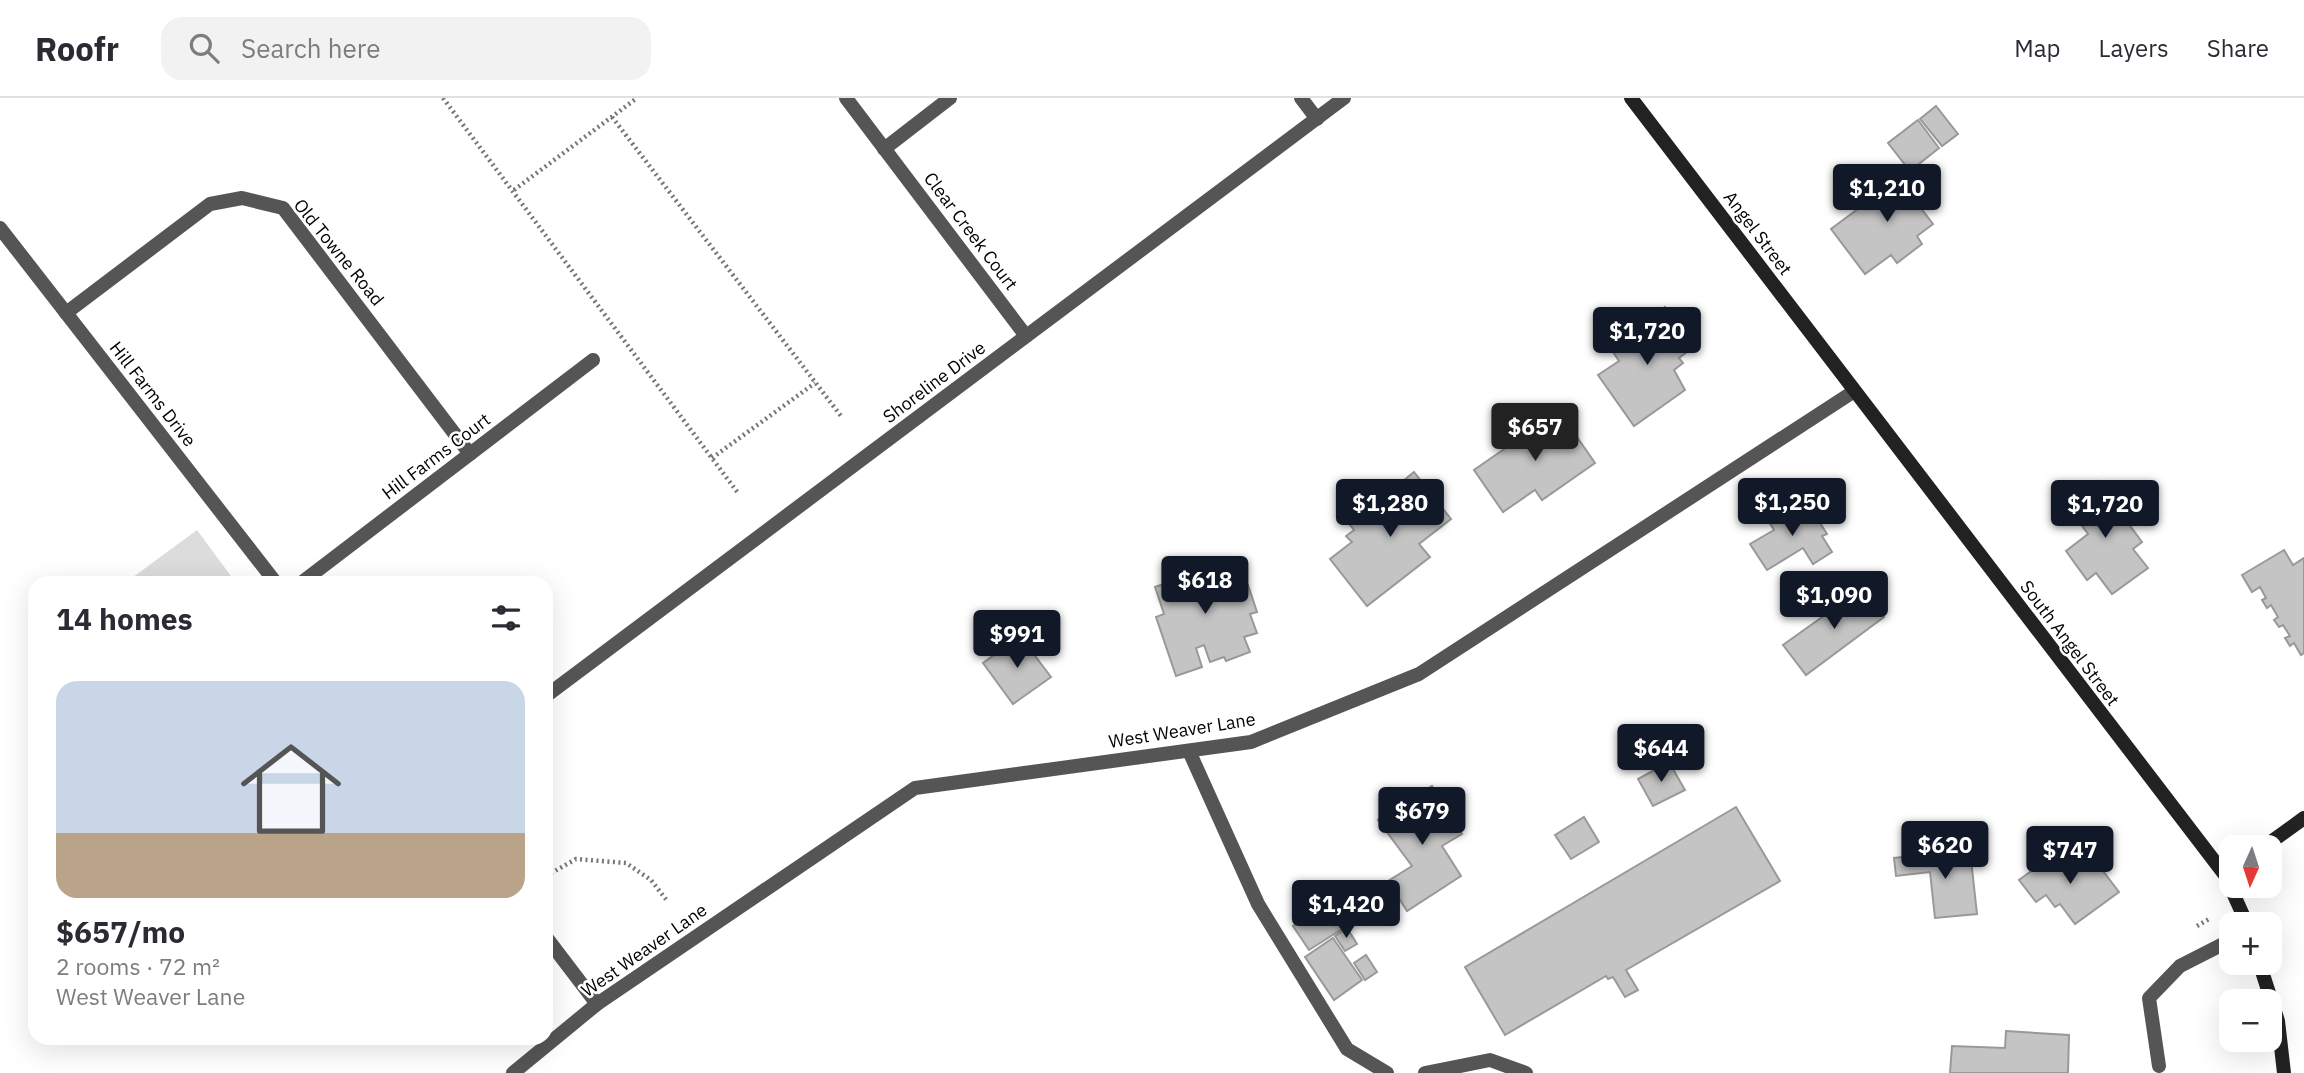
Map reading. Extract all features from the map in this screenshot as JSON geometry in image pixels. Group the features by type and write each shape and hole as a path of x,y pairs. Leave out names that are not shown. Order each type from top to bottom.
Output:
{"main road":[{"name":"Angel Street","path":"1631,98 1853,392"},
{"name":"South Angel Street","path":"1853,392 2219,861"},
{"path":"2281,835 2304,818"},
{"path":"2263,975 2278,1021 2284,1073"}],"street":[{"name":"Clear Creek Court","path":"846,98 1026,336"},
{"path":"884,149 950,98"},
{"path":"1301,98 1317,119"},
{"name":"Shoreline Drive","path":"553,691 1344,98"},
{"name":"Old Towne Road","path":"66,313 210,204 242,198 283,208 470,454"},
{"name":"Hill Farms Drive","path":"0,228 271,576"},
{"name":"Hill Farms Court","path":"311,576 593,360"},
{"name":"West Weaver Lane","path":"553,1040 597,1004 915,788 1251,742 1419,674 1853,392"},
{"path":"1189,751 1265,915 1348,1049 1387,1073"},
{"path":"553,946 597,1004"},
{"path":"2159,1066 2149,998 2180,966 2219,946"},
{"name":"West Weaver Lane","path":"513,1073 547,1045"},
{"path":"1425,1073 1490,1059 1526,1073"}],"path":[{"path":"443,98 738,493"},
{"path":"514,190 637,98"},
{"path":"612,117 841,416"},
{"path":"712,458 815,383"},
{"path":"553,872 576,859 626,863 651,880 668,902"},
{"path":"2197,926 2209,919"}],"shaded area":[{"path":"197,530 231,576 135,576"}],"building":[{"path":"1936,106 1958,134 1942,146 1920,119"},
{"path":"1918,120 1939,148 1910,171 1888,143"},
{"path":"1920,167 1933,185 1914,199 1933,224 1917,236 1922,244 1897,263 1891,255 1865,274 1831,229 1898,179 1901,182"},
{"path":"1665,307 1694,347 1679,358 1683,363 1674,370 1685,390 1634,426 1598,375 1619,361 1609,346 1642,323 1643,325"},
{"path":"1559,411 1595,463 1542,500 1535,490 1503,512 1474,470"},
{"path":"1414,472 1451,519 1419,544 1430,557 1367,606 1330,559 1352,542 1346,536 1354,530 1350,525"},
{"path":"2097,481 2142,542 2133,549 2148,568 2112,594 2096,573 2087,580 2066,551 2088,534 2066,504"},
{"path":"1786,504 1794,517 1810,507 1827,534 1822,536 1832,552 1813,564 1803,548 1767,570 1750,544 1774,530 1766,517"},
{"path":"2284,550 2293,565 2304,558 2304,653 2301,655 2294,643 2290,646 2285,638 2290,636 2283,625 2279,627 2274,620 2278,617 2271,605 2267,608 2262,600 2266,598 2260,587 2252,592 2242,575"},
{"path":"1232,561 1241,587 1248,585 1257,612 1250,614 1257,633 1244,637 1250,652 1226,661 1224,657 1210,662 1204,645 1196,648 1202,667 1176,676 1156,617 1164,614 1155,587 1173,581 1180,570 1186,569 1194,574"},
{"path":"1863,588 1884,617 1806,675 1783,645"},
{"path":"1020,636 1051,677 1013,704 983,663"},
{"path":"1669,762 1685,790 1653,806 1638,779"},
{"path":"1432,786 1462,834 1442,846 1461,876 1407,911 1388,881 1412,866 1378,820"},
{"path":"1736,807 1780,881 1626,970 1638,990 1625,997 1613,977 1608,979 1606,976 1505,1035 1465,967"},
{"path":"1584,817 1599,842 1571,859 1555,835"},
{"path":"1970,850 1977,914 1935,918 1930,872 1896,876 1894,858"},
{"path":"2057,852 2072,874 2093,858 2119,892 2075,924 2060,904 2055,907 2046,895 2036,902 2019,880"},
{"path":"1346,890 1355,902 1339,914 1330,902"},
{"path":"1326,904 1342,929 1309,950 1293,926"},
{"path":"1347,928 1357,944 1345,951 1335,936"},
{"path":"1333,938 1362,980 1334,1000 1305,957"},
{"path":"1366,955 1377,972 1365,980 1354,963"},
{"path":"2006,1031 2069,1035 2068,1073 1950,1073 1952,1046 2005,1048"}]}
